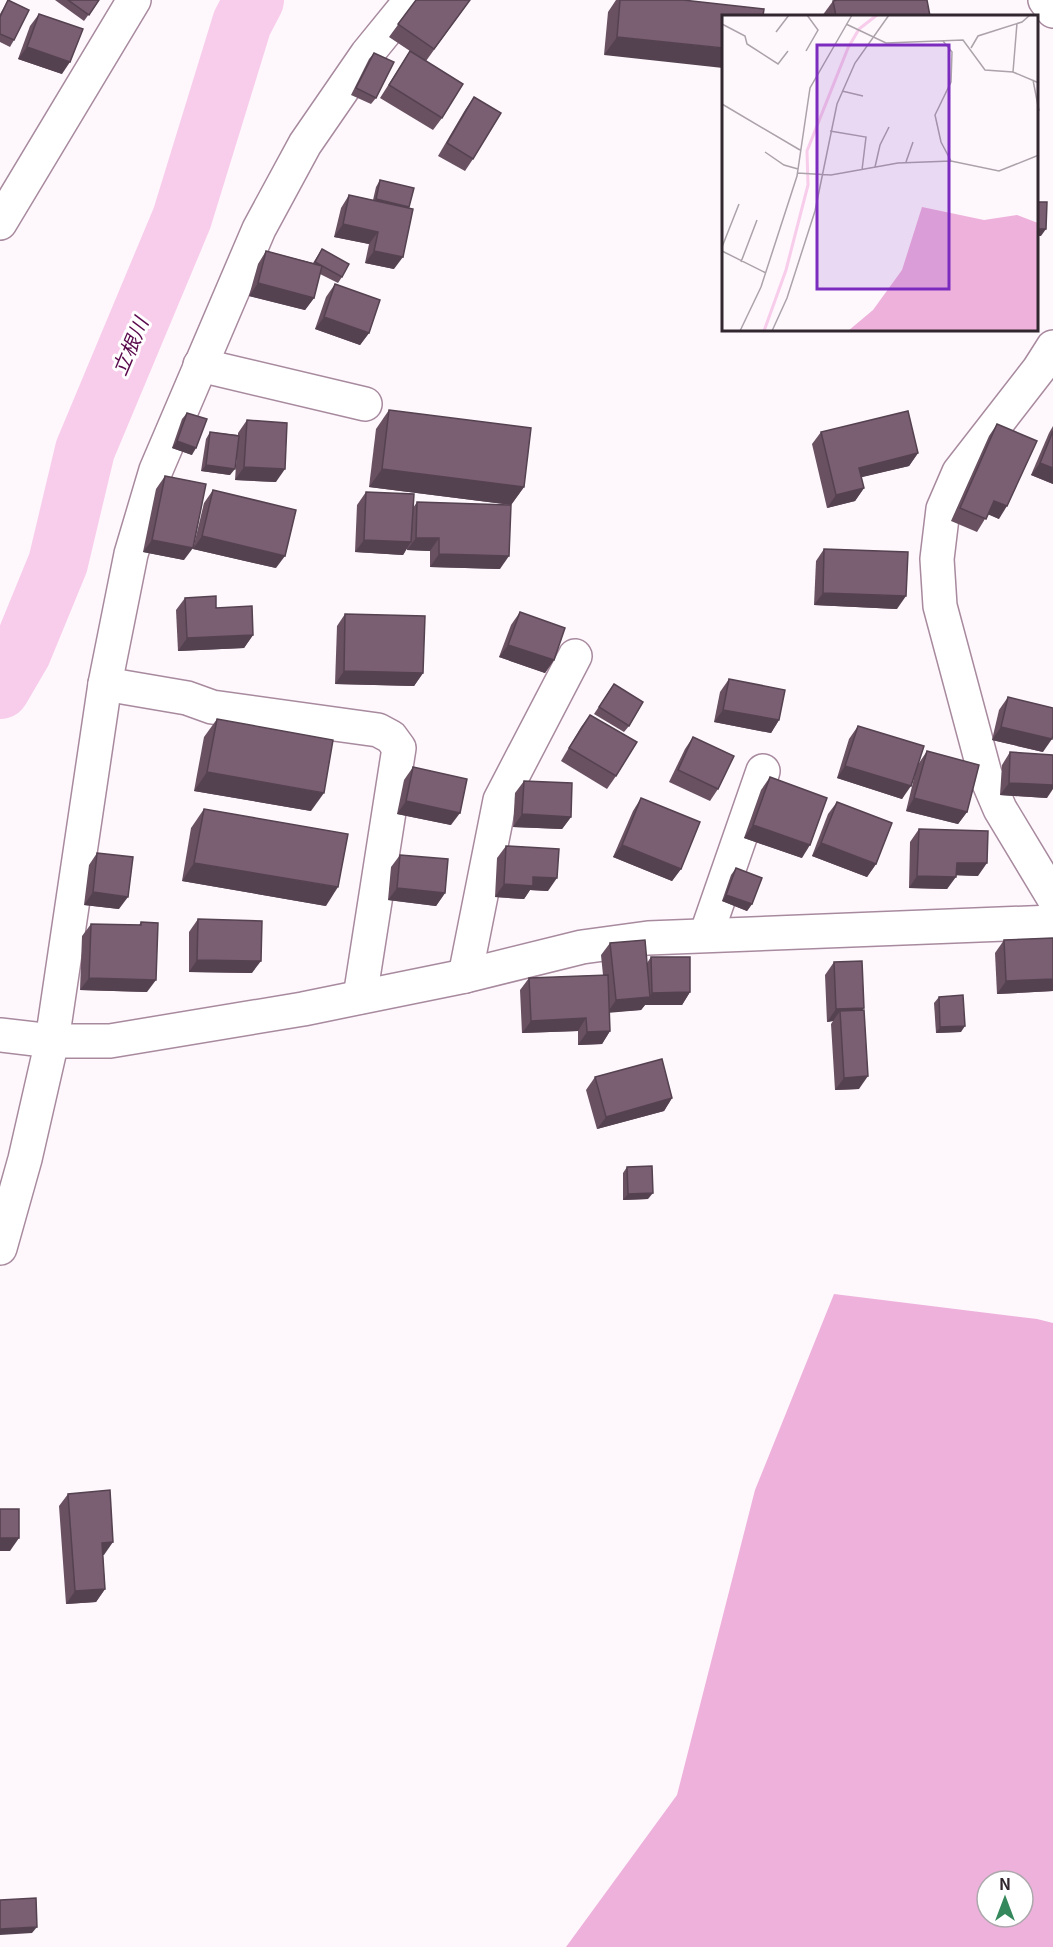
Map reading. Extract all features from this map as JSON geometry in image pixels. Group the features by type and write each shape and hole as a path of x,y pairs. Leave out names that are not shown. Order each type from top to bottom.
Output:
{"street":[{"path":"0,223 134,0"},
{"path":"0,1248 25,1159 47,1040 105,684 131,554 156,470 259,229 305,144 367,54 411,0"},
{"path":"1045,0 1053,11"},
{"path":"1053,347 1039,369 959,472 943,509 937,559 940,606 985,774 1000,809 1053,897"},
{"path":"200,365 365,404"},
{"path":"465,976 500,800 575,656"},
{"path":"105,684 187,698 212,707 378,730 391,737 399,748 360,998"},
{"path":"706,935 763,771"},
{"path":"0,1035 47,1040 110,1041 303,1009 465,976 582,947 648,938 1053,922"}],"shaded area":[{"path":"834,1294 1037,1319 1053,1323 1053,1947 566,1947 677,1795 755,1490"}],"building":[{"path":"8,0 29,10 14,40 0,34 0,17"},
{"path":"68,0 99,0 89,15"},
{"path":"416,0 470,0 434,49 398,24"},
{"path":"620,0 683,0 764,9 763,15 722,15 722,48 617,37"},
{"path":"927,0 930,15 836,15 833,1"},
{"path":"39,14 83,29 70,62 27,47"},
{"path":"410,51 463,84 442,118 389,85"},
{"path":"374,53 394,62 376,98 356,88"},
{"path":"474,97 501,113 473,159 447,143"},
{"path":"380,180 414,188 409,207 376,199"},
{"path":"349,195 413,209 403,257 374,251 378,232 343,224"},
{"path":"1038,202 1047,202 1046,229 1038,229"},
{"path":"322,249 349,264 342,277 315,262"},
{"path":"266,251 322,266 314,298 258,283"},
{"path":"335,284 380,300 369,333 324,317"},
{"path":"389,410 531,428 524,487 382,469"},
{"path":"908,411 918,453 859,468 864,488 836,495 821,432"},
{"path":"187,413 207,419 196,448 177,441"},
{"path":"247,420 287,423 285,469 244,467"},
{"path":"997,424 1037,441 1007,506 994,501 986,519 960,508"},
{"path":"1053,431 1053,468 1040,463"},
{"path":"210,432 239,436 235,469 206,465"},
{"path":"165,476 206,484 193,548 152,540"},
{"path":"213,490 296,510 285,556 202,536"},
{"path":"366,492 414,494 411,542 364,540"},
{"path":"417,502 511,505 509,556 439,554 439,538 416,538"},
{"path":"824,549 908,552 906,596 823,593"},
{"path":"216,596 216,608 252,606 253,635 187,638 185,598"},
{"path":"520,612 565,628 554,660 508,645"},
{"path":"345,614 425,616 423,673 344,671"},
{"path":"729,679 785,690 779,720 723,710"},
{"path":"614,684 643,702 629,726 599,707"},
{"path":"1008,697 1053,708 1052,739 1001,727"},
{"path":"590,715 637,742 616,776 569,748"},
{"path":"217,719 333,740 324,793 207,772"},
{"path":"858,726 924,746 911,786 845,766"},
{"path":"693,737 734,756 718,789 678,770"},
{"path":"927,751 979,765 967,812 914,798"},
{"path":"1010,752 1053,755 1053,785 1009,783"},
{"path":"413,767 467,779 460,813 406,801"},
{"path":"770,777 827,798 810,845 753,825"},
{"path":"524,781 572,783 571,817 522,814"},
{"path":"641,798 700,822 681,869 622,845"},
{"path":"837,802 892,823 876,864 821,843"},
{"path":"204,809 348,834 338,887 194,863"},
{"path":"919,829 988,831 987,863 957,863 956,877 917,876"},
{"path":"506,846 559,849 557,878 533,877 533,886 504,884"},
{"path":"97,853 133,857 128,897 93,892"},
{"path":"400,855 448,859 445,893 397,888"},
{"path":"736,868 762,878 752,904 726,895"},
{"path":"198,919 262,921 261,961 197,960"},
{"path":"141,922 158,923 156,980 89,978 91,924 141,925"},
{"path":"1053,938 1053,979 1006,981 1004,940"},
{"path":"645,940 650,997 616,1000 610,943"},
{"path":"651,957 690,957 690,992 652,993"},
{"path":"862,961 864,1008 836,1009 834,962"},
{"path":"608,975 610,1031 587,1032 586,1018 531,1021 529,978"},
{"path":"963,995 965,1026 940,1027 939,997"},
{"path":"864,1010 868,1076 844,1078 840,1011"},
{"path":"662,1059 672,1098 606,1117 595,1077"},
{"path":"652,1166 653,1193 628,1194 627,1167"},
{"path":"110,1490 113,1542 102,1543 105,1589 75,1591 68,1494"},
{"path":"0,1509 19,1509 19,1538 0,1538"},
{"path":"36,1898 37,1927 0,1929 0,1900"}],"waterway":[{"name":"立根川","path":"0,689 21,653 58,563 85,450 182,218 242,23 254,0"}]}
